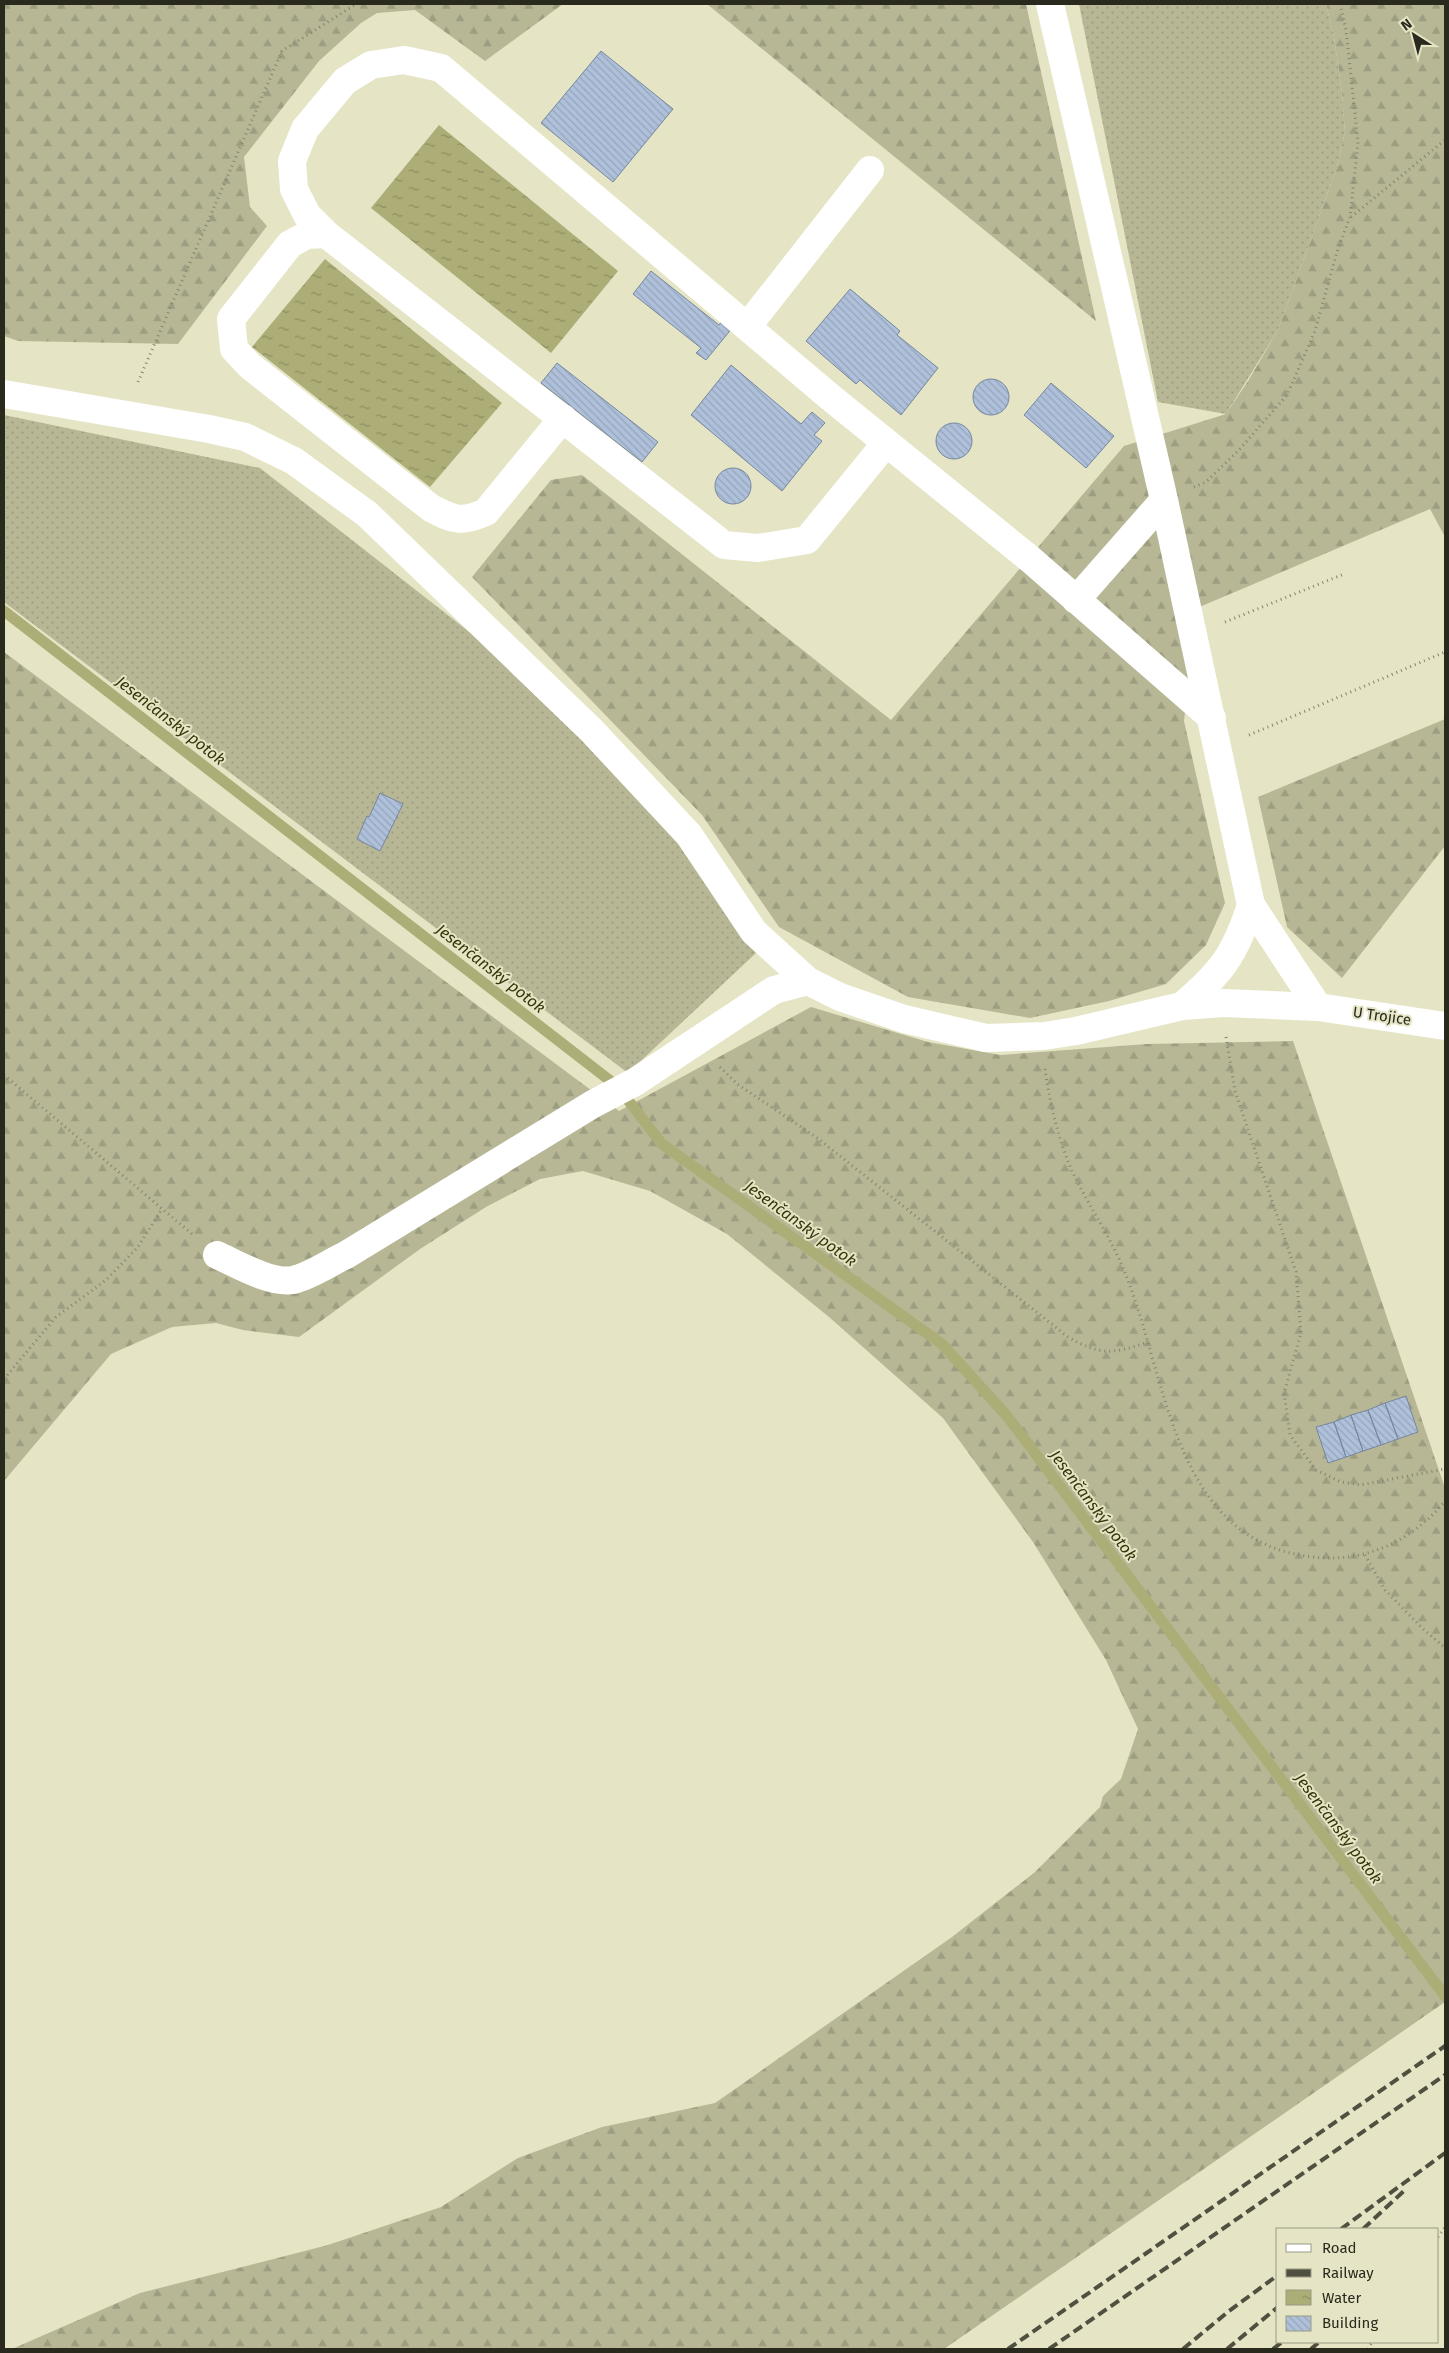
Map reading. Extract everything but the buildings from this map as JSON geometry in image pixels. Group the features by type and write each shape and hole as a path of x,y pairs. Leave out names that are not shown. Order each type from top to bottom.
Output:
{"street":[{"path":"1050,4 1194,634 1251,905 1318,1007"},
{"path":"886,443 807,540 758,548 724,545 326,234 307,216 294,189 292,161 305,129 345,81 371,64 404,60 441,68 747,327 1076,600 1212,718"},
{"path":"747,327 870,170"},
{"path":"326,234 306,235 290,244 231,319 234,349 250,366 431,508 454,520 470,518 486,512 563,418"},
{"name":"U Trojice","path":"4,394 209,429 245,437 294,461 367,514 598,738 689,835 754,932 808,981 840,997 904,1019 986,1038 1044,1036 1076,1031 1182,1006 1224,1003 1318,1007 1445,1026"},
{"path":"1076,600 1164,500"},
{"path":"1182,1006 1208,984 1226,964 1240,938 1251,905"},
{"path":"217,1255 256,1273 292,1280 346,1255 597,1101 635,1082 705,1038 774,990 808,981"}],"path":[{"path":"124,415 282,52 356,4"},
{"path":"1164,500 1206,482 1239,450 1287,395 1315,331 1337,252 1350,217 1358,142 1346,30 1340,4"},
{"path":"1350,217 1445,140"},
{"path":"1194,634 1344,574"},
{"path":"1218,748 1445,652"},
{"path":"1224,1003 1228,1057 1235,1091 1296,1272 1301,1333 1284,1393 1290,1435 1316,1470 1341,1482 1360,1485 1445,1468"},
{"path":"1044,1036 1044,1062 1050,1107 1060,1137 1072,1170 1119,1257 1180,1445 1191,1471 1210,1500 1234,1526 1256,1541 1280,1551 1308,1557 1335,1558 1365,1555 1411,1533 1434,1515 1445,1501"},
{"path":"705,1038 716,1062 737,1084 816,1137 1068,1337 1086,1347 1102,1352 1119,1352 1148,1342"},
{"path":"4,1075 217,1255"},
{"path":"4,1379 56,1317 106,1280 138,1247 162,1209"},
{"path":"1365,1555 1385,1590 1421,1627 1445,1648"}],"green space":[{"path":"4,4 563,4 485,61 415,10 377,13 361,23 319,61 244,157 250,207 267,226 178,344 18,341 4,336"},
{"path":"707,4 1026,4 1096,321"},
{"path":"1079,4 1326,4 1334,37 1345,132 1337,167 1278,330 1226,414 1158,402"},
{"path":"1326,4 1445,4 1445,537 1430,509 1197,608 1184,721 1225,903 1206,945 1166,984 1109,1001 1030,1018 908,997 779,927 702,815 472,577 551,480 582,475 891,720 1124,446 1226,414 1248,381 1278,330 1337,167 1345,132 1334,37"},
{"path":"4,415 260,468 486,645 679,834 756,953 628,1073 4,602"},
{"path":"4,652 619,1111 811,1007 928,1042 1000,1055 1147,1044 1293,1041 1445,1488 1445,2002 944,2349 12,2349 140,2293 328,2245 441,2207 518,2158 602,2127 715,2103 952,1937 1035,1872 1100,1807 1103,1796 1121,1779 1138,1729 1106,1660 1033,1542 943,1418 829,1317 727,1234 650,1191 583,1171 540,1179 486,1207 420,1249 299,1337 243,1330 216,1323 172,1327 111,1354 4,1481"},
{"path":"1445,719 1445,846 1342,978 1287,927 1258,797"}],"water":[{"path":"439,125 618,271 551,353 371,208"},
{"path":"325,259 502,403 430,487 252,347"}],"waterway":[{"name":"Jesenčanský potok","path":"4,611 617,1086 662,1144 942,1344 1007,1416 1445,1996"}],"railway":[{"path":"1008,2349 1445,2046"},
{"path":"1049,2349 1445,2075"},
{"path":"1342,2228 1445,2153"},
{"path":"1364,2228 1405,2190"},
{"path":"1183,2349 1229,2311 1276,2276"},
{"path":"1227,2349 1276,2309"},
{"path":"1273,2349 1281,2343"},
{"path":"1311,2349 1318,2343"}]}
